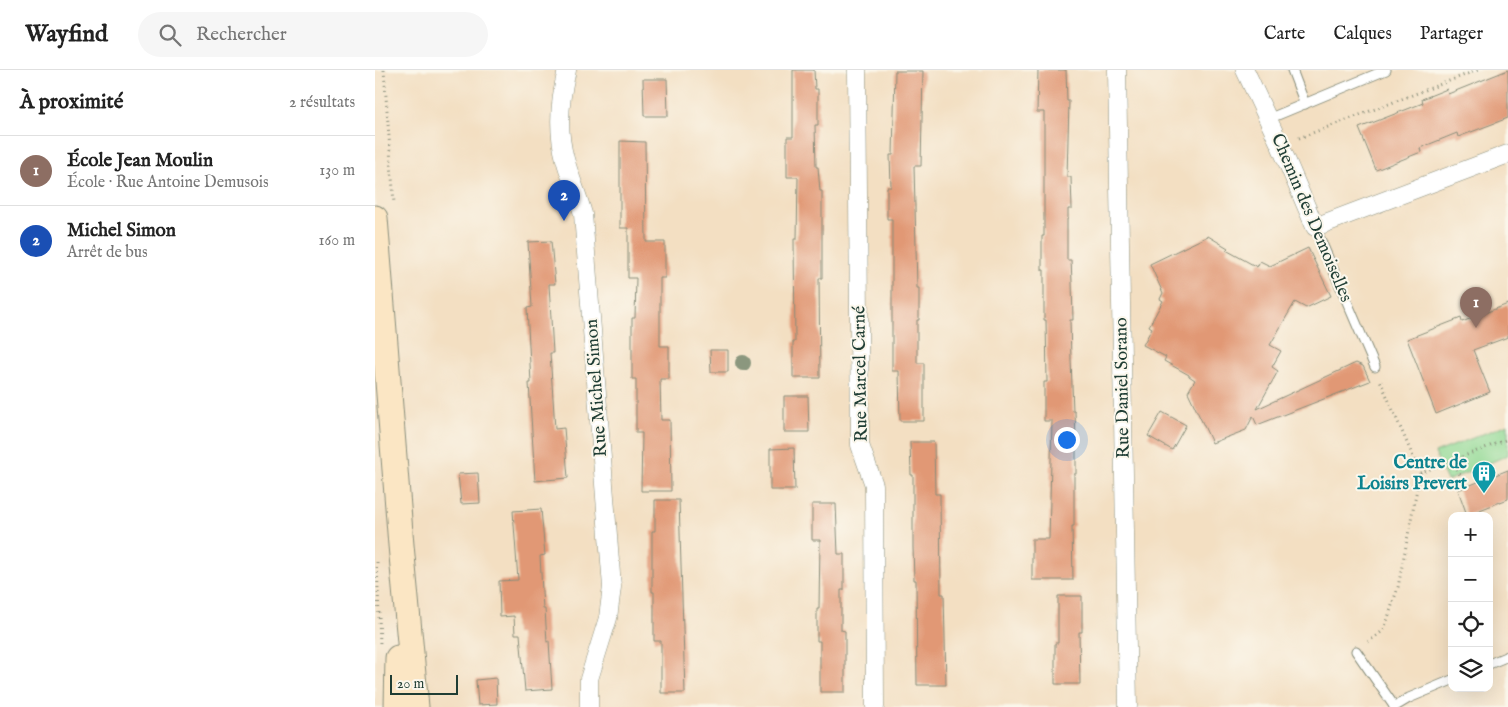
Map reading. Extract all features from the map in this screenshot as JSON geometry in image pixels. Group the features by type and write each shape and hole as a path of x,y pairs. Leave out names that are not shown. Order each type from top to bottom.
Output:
{"main road":[{"path":"375,218 416,707"},
{"path":"397,707 401,545"}],"street":[{"name":"Rue Michel Simon","path":"567,70 560,109 561,134 565,158 583,214 612,587 608,618 589,679 589,707"},
{"name":"Rue Marcel Carné","path":"857,70 860,445 874,486 875,707"},
{"name":"Rue Daniel Sorano","path":"1117,70 1128,707"},
{"name":"Chemin des Demoiselles","path":"1245,70 1315,227"},
{"path":"1315,227 1508,154"}],"lane":[{"path":"1292,70 1305,104"},
{"path":"1268,119 1385,70"},
{"name":"Chemin des Demoiselles","path":"1315,227 1375,367"},
{"path":"1356,651 1394,706 1448,682"},
{"path":"1493,662 1508,656"}],"path":[{"path":"1280,145 1478,70"},
{"path":"1356,651 1384,630 1398,587 1420,473 1375,367"},
{"path":"1420,473 1508,439"},
{"path":"1453,460 1460,475"},
{"path":"377,559 380,651"}],"green space":[{"path":"1508,424 1508,455 1447,481 1435,453"}],"building":[{"path":"793,70 814,70 815,89 818,89 818,125 815,125 816,167 818,167 820,191 822,191 822,278 819,278 820,378 793,378 793,342 795,342 794,239 797,239 798,177 787,177 787,137 793,137"},
{"path":"1038,70 1066,70 1067,101 1069,101 1067,177 1071,177 1072,209 1068,209 1067,219 1067,260 1071,260 1073,320 1070,320 1071,360 1076,441 1074,526 1072,526 1073,580 1032,580 1032,539 1049,539 1052,421 1044,421 1044,382 1047,382 1044,270 1042,270 1042,236 1044,236 1044,112 1037,112"},
{"path":"1508,70 1508,118 1458,137 1457,133 1420,148 1421,152 1376,170 1359,128 1423,103 1422,99 1447,89 1448,94"},
{"path":"895,71 923,71 921,166 914,166 917,288 919,288 917,363 924,363 924,421 900,421 899,371 892,371 892,219 887,219 887,187 891,187 890,155 893,155"},
{"path":"643,79 667,79 668,116 644,116"},
{"path":"620,141 645,142 646,242 665,242 665,278 660,278 660,346 669,346 669,379 660,379 661,420 670,420 671,491 641,491 642,433 636,433 636,379 632,379 632,318 635,318 636,278 628,278 628,228 620,228"},
{"path":"1208,236 1228,248 1226,250 1257,267 1260,261 1270,266 1308,248 1331,296 1306,308 1295,302 1270,345 1281,351 1272,367 1278,371 1257,409 1356,363 1363,366 1370,381 1257,425 1253,416 1246,430 1212,443 1188,392 1195,380 1164,361 1166,357 1143,345 1152,328 1149,326 1163,301 1160,299 1163,293 1150,264"},
{"path":"551,241 555,284 549,284 553,353 550,353 555,429 564,428 568,478 535,481 529,383 531,383 527,308 532,307 528,242"},
{"path":"1508,304 1508,337 1473,350 1490,392 1436,414 1407,339 1461,318 1462,322"},
{"path":"710,350 728,350 728,372 711,372"},
{"path":"784,396 808,396 809,432 784,432"},
{"path":"1162,412 1186,425 1172,450 1148,436"},
{"path":"910,442 934,442 935,494 940,494 941,594 944,594 946,685 917,685 913,475 911,475"},
{"path":"794,448 795,490 770,490 770,449"},
{"name":"Centre de Loisirs Prevert","path":"1508,470 1508,499 1475,512 1466,512 1458,490"},
{"path":"478,473 480,503 461,504 458,474"},
{"path":"655,500 679,500 685,693 661,693 661,641 654,641 654,592 652,592 652,531 655,531"},
{"path":"812,504 836,504 838,554 844,554 844,590 841,590 841,630 845,631 845,692 820,692 820,641 817,641 817,609 819,609 820,540 812,540"},
{"path":"541,509 545,555 540,556 543,609 545,609 547,642 549,641 552,689 525,691 520,634 515,634 514,616 500,617 499,581 518,580 513,511"},
{"path":"1058,596 1082,596 1082,632 1079,632 1080,684 1055,684 1055,643 1058,643"},
{"path":"496,678 497,704 478,705 476,680"}],"place":[{"name":"Michel Simon","path":"564,221"},
{"name":"École Jean Moulin","path":"1476,328"},
{"name":"Centre de Loisirs Prevert","path":"1484,494"}]}
